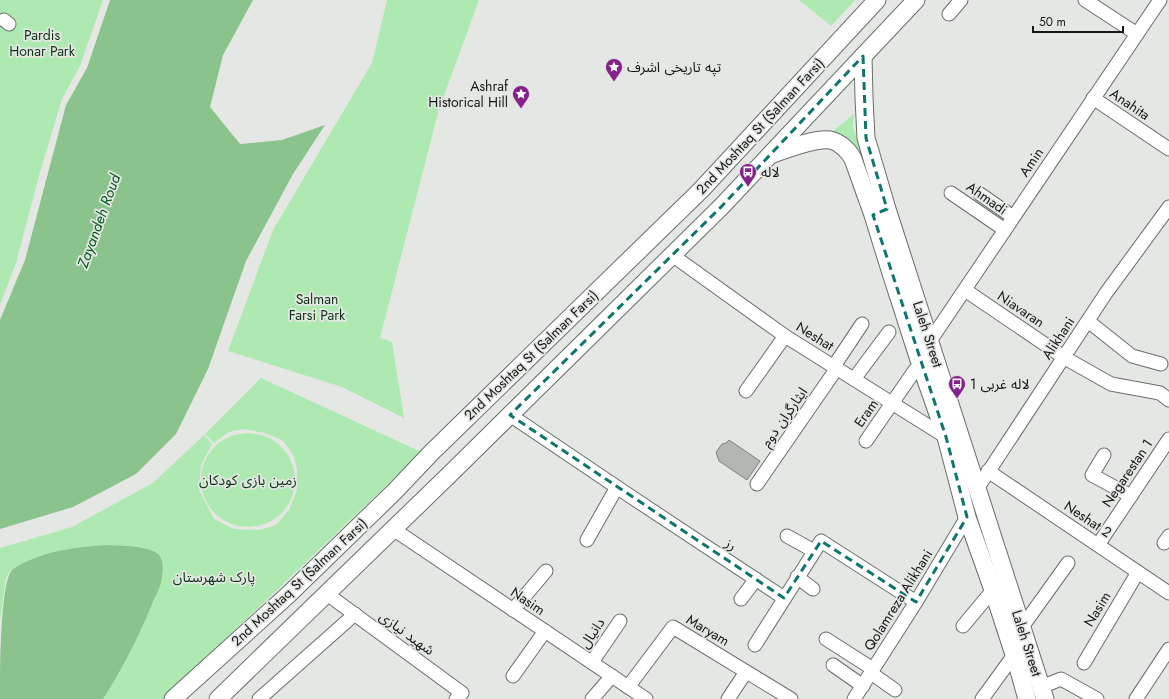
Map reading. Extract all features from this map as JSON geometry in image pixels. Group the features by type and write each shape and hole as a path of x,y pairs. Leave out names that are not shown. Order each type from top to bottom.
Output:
{"main road":[{"name":"2nd Moshtaq St (Salman Farsi)","path":"174,699 294,590 396,491 432,452 701,190 877,0"},
{"name":"2nd Moshtaq St (Salman Farsi)","path":"218,699 721,207 916,0"},
{"name":"Laleh Street","path":"863,56 866,138 880,212 902,306 946,437 967,517 994,567 1022,627 1043,693"},
{"name":"Laleh Street","path":"770,155 805,144 831,140 850,153 880,212 930,341 977,489 994,567 993,590 1027,699"}],"street":[{"path":"949,14 961,0"},
{"path":"1085,0 1137,34"},
{"name":"Amin","path":"930,341 1160,0"},
{"name":"Anahita","path":"1093,98 1169,149"},
{"name":"Ahmadi","path":"951,193 1005,230"},
{"path":"980,194 1013,217"},
{"name":"Alikhani","path":"977,489 1065,358 1106,293 1169,207"},
{"name":"Neshat","path":"672,255 785,336 946,437"},
{"name":"Niavaran","path":"965,290 1065,358 1111,384 1160,393 1169,400"},
{"path":"1088,321 1132,356 1161,364"},
{"name":"ایثارگران دوم","path":"757,484 836,367 862,324"},
{"path":"854,379 889,332"},
{"path":"746,391 785,336"},
{"name":"Eram","path":"866,441 893,404 915,370"},
{"name":"رز","path":"510,414 616,487 784,598"},
{"name":"Negarestan 1","path":"1098,545 1169,439"},
{"path":"1104,455 1092,475 1131,496"},
{"name":"Neshat 2","path":"988,471 1169,593"},
{"path":"587,540 616,487"},
{"name":"Qolamreza Alikhani","path":"854,699 916,602 967,517"},
{"name":"Nasim","path":"393,529 592,662 643,698"},
{"path":"787,536 814,551"},
{"path":"755,645 821,541 916,602"},
{"path":"1022,627 1068,563"},
{"path":"513,610 546,571"},
{"name":"Nasim","path":"1084,663 1138,572"},
{"path":"797,577 813,589"},
{"path":"741,599 756,579"},
{"path":"963,626 993,590"},
{"name":"شهید نیازی","path":"326,594 462,693 456,699"},
{"path":"259,699 355,614"},
{"name":"دانیال","path":"592,662 620,621"},
{"name":"Maryam","path":"628,687 673,627 790,699"},
{"path":"513,676 545,631"},
{"path":"826,638 872,671 895,690"},
{"path":"1136,699 1169,649"},
{"path":"982,699 1014,655"},
{"path":"833,665 863,686"},
{"path":"728,699 746,672"},
{"path":"592,699 612,676"},
{"path":"1043,693 1061,679 1097,699"}],"highlighted area":[{"path":"863,56 866,138 887,209 873,215 946,437 967,517 916,602 821,541 784,598 510,415 721,207"}],"green space":[{"name":"Pardis Honar Park","path":"0,0 103,0 80,66 62,99 40,172 16,263 0,305"},
{"name":"Salman Farsi Park","path":"387,0 479,0 439,109 380,338 392,342 404,418 342,387 228,351 273,230 372,63"},
{"path":"799,0 855,0 831,26"},
{"path":"854,114 853,127 880,204 827,136"},
{"name":"پارک شهرستان","path":"261,378 421,452 163,699 103,699 133,647 146,618 162,580 163,563 39,557 11,570 6,578 0,621 0,548 72,527 153,483 204,435 212,444 201,465 199,490 214,519 234,529 259,530 276,525 289,510 297,490 297,469 293,454 282,440 265,433 243,429 229,432 214,443 205,434"},
{"name":"زمین بازی کودکان","path":"248,433 266,437 281,447 291,462 295,480 291,498 281,513 266,523 248,527 230,523 215,513 205,498 201,480 205,462 215,447 230,437"}],"water":[{"name":"Zayandeh Roud","path":"110,0 253,0 223,55 210,107 240,144 282,140 325,125 293,174 246,261 208,369 176,434 136,474 73,507 0,529 0,320 25,260 66,105 87,68"},
{"path":"105,545 149,549 161,557 163,569 160,585 142,629 103,699 0,699 3,610 8,578 12,570 30,560 50,553"}],"building":[{"path":"729,440 760,461 747,480 719,461 716,452 722,444"}],"place":[{"name":"تپه تاریخی اشرف","path":"614,82"},
{"name":"Ashraf Historical Hill","path":"521,109"},
{"name":"لاله","path":"748,187"},
{"name":"لاله غربی 1","path":"957,399"}]}
